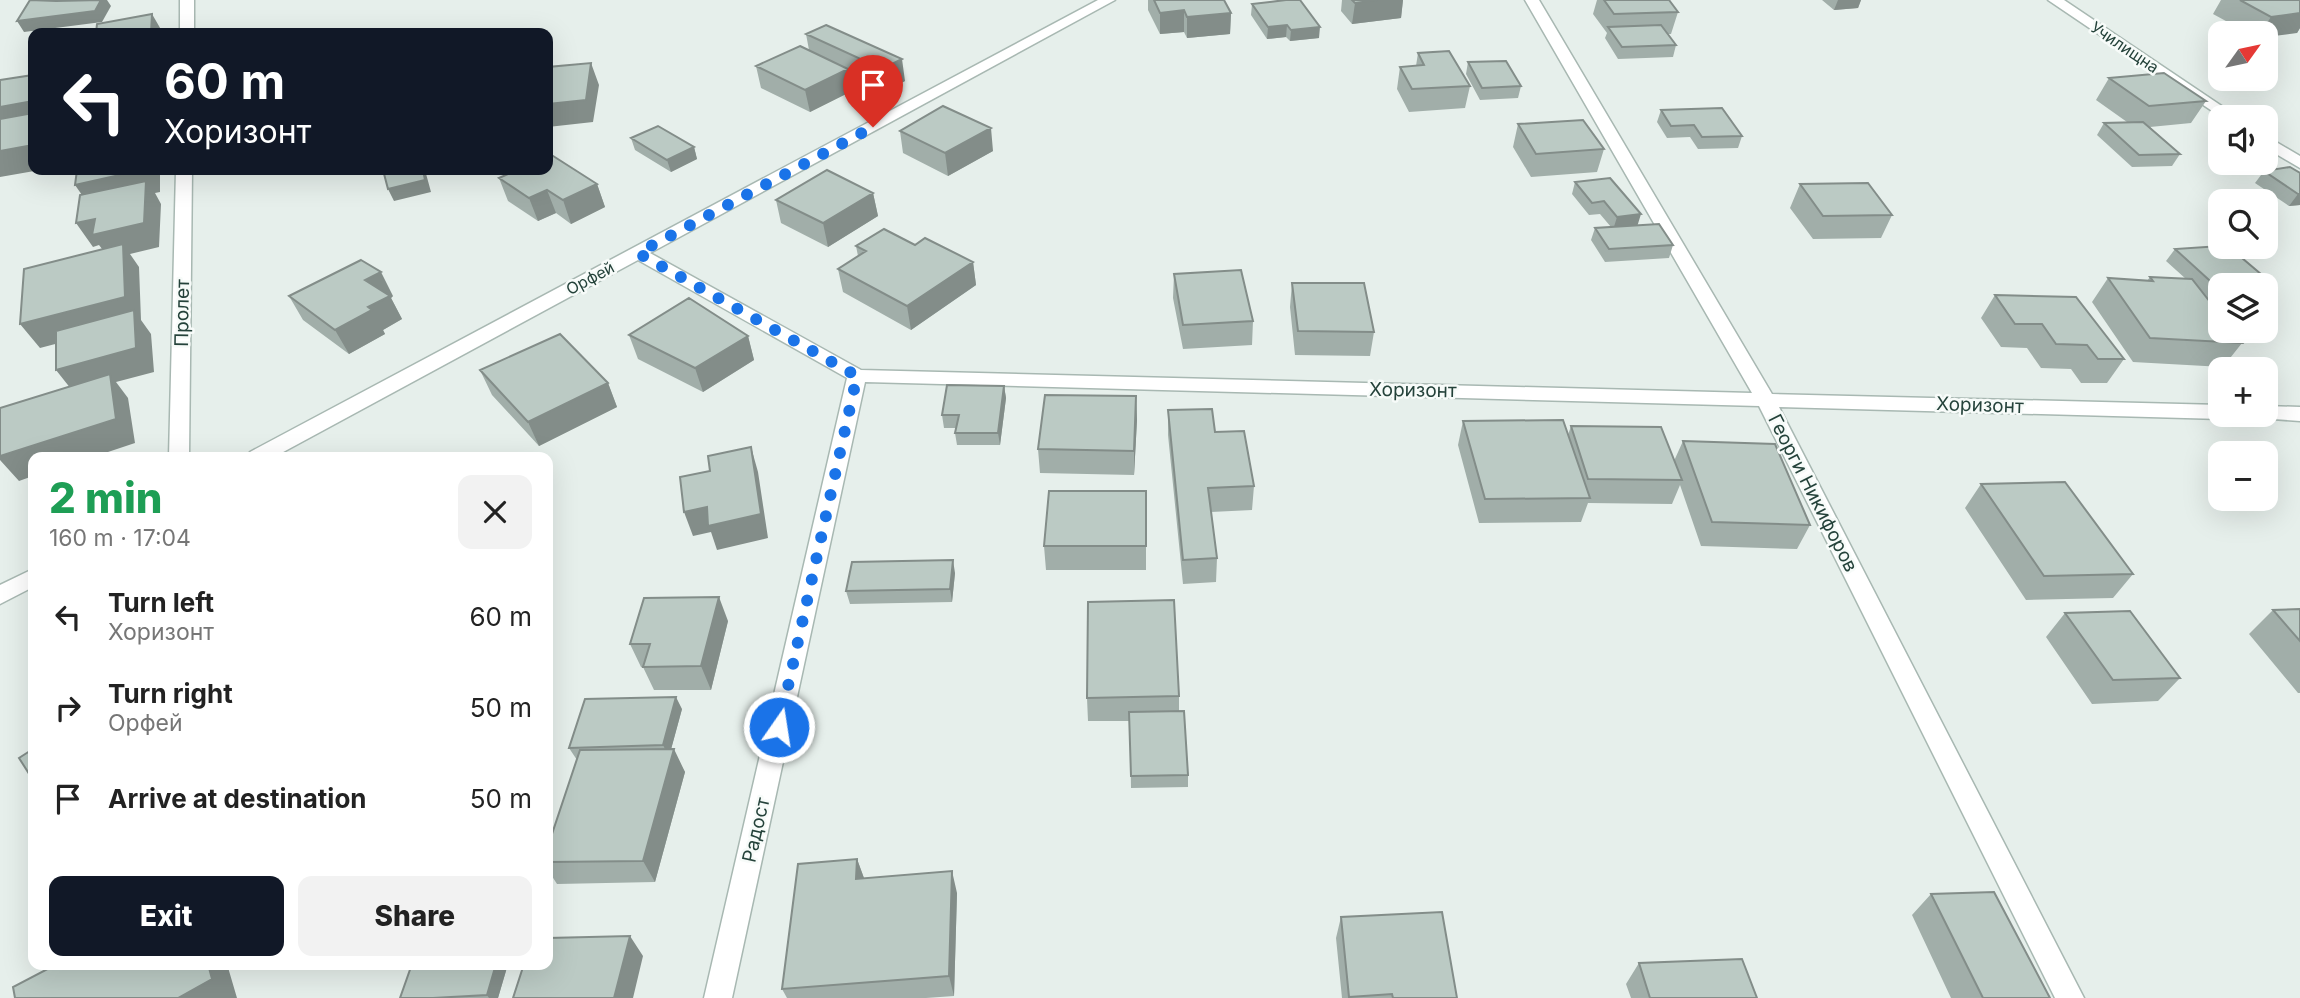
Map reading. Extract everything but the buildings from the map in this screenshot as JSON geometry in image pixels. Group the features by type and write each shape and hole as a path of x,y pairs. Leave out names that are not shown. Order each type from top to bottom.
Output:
{"street":[{"path":"187,0 187,28"},
{"name":"Орфей","path":"266,452 1108,0"},
{"name":"Георги Никифоров","path":"1532,0 1765,399 2070,998"},
{"name":"Училищна","path":"2055,0 2213,105"},
{"path":"2278,149 2300,163"},
{"name":"Пролет","path":"179,452 184,175"},
{"name":"Хоризонт","path":"638,253 857,376 2208,412"},
{"name":"Радост","path":"718,998 857,376"},
{"path":"2278,413 2300,414"},
{"path":"0,595 28,580"}],"route":[{"path":"779,727 857,376 638,253 873,127"}]}
